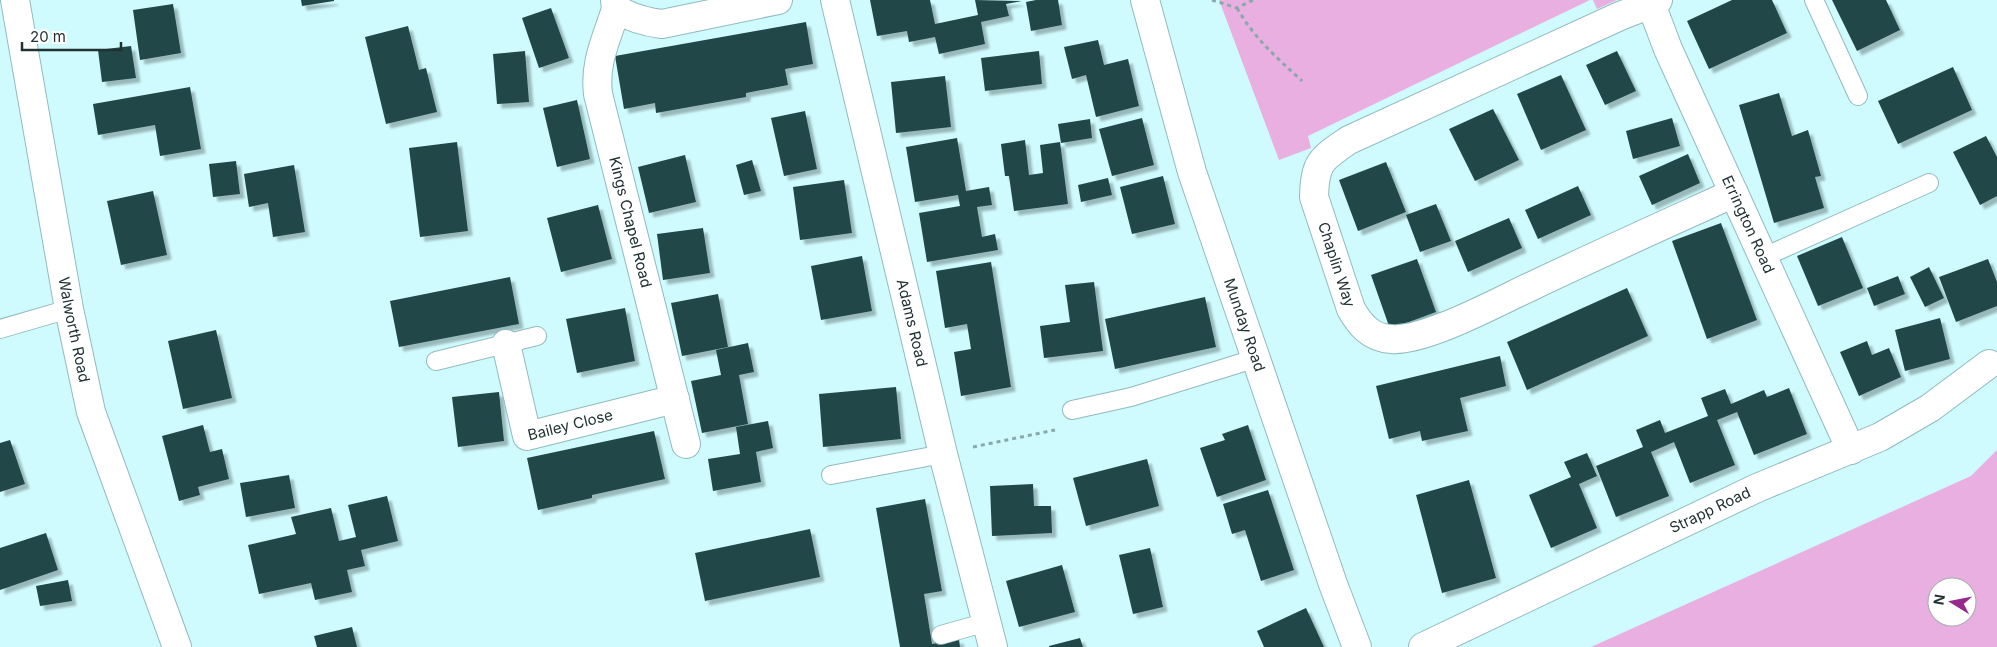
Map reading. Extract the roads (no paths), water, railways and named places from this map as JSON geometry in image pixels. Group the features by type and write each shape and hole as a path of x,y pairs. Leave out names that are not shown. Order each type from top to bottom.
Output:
{"street":[{"path":"616,4 628,17 648,23 662,24 778,0"},
{"name":"Adams Road","path":"835,0 943,454 990,635"},
{"name":"Munday Road","path":"1145,0 1192,172 1330,575 1357,647"},
{"name":"Errington Road","path":"1654,2 1668,49 1851,450"},
{"name":"Chaplin Way","path":"1654,2 1349,140 1330,153 1318,166 1314,179 1314,196 1350,309 1357,320 1374,336 1390,339 1413,337 1463,318 1734,193"},
{"name":"Kings Chapel Road","path":"616,4 599,62 596,77 598,94 686,444"},
{"name":"Walworth Road","path":"10,12 91,412 177,647"},
{"name":"Bailey Close","path":"506,344 527,436 675,399"},
{"name":"Strapp Road","path":"1423,647 1757,488 1880,437 1923,412 1990,364"}],"lane":[{"path":"1814,0 1858,96"},
{"path":"1764,257 1929,184"},
{"path":"0,329 69,309"},
{"path":"436,361 537,336"},
{"path":"1072,410 1131,397 1257,358"},
{"path":"831,475 943,454"},
{"path":"941,635 990,635"}]}
